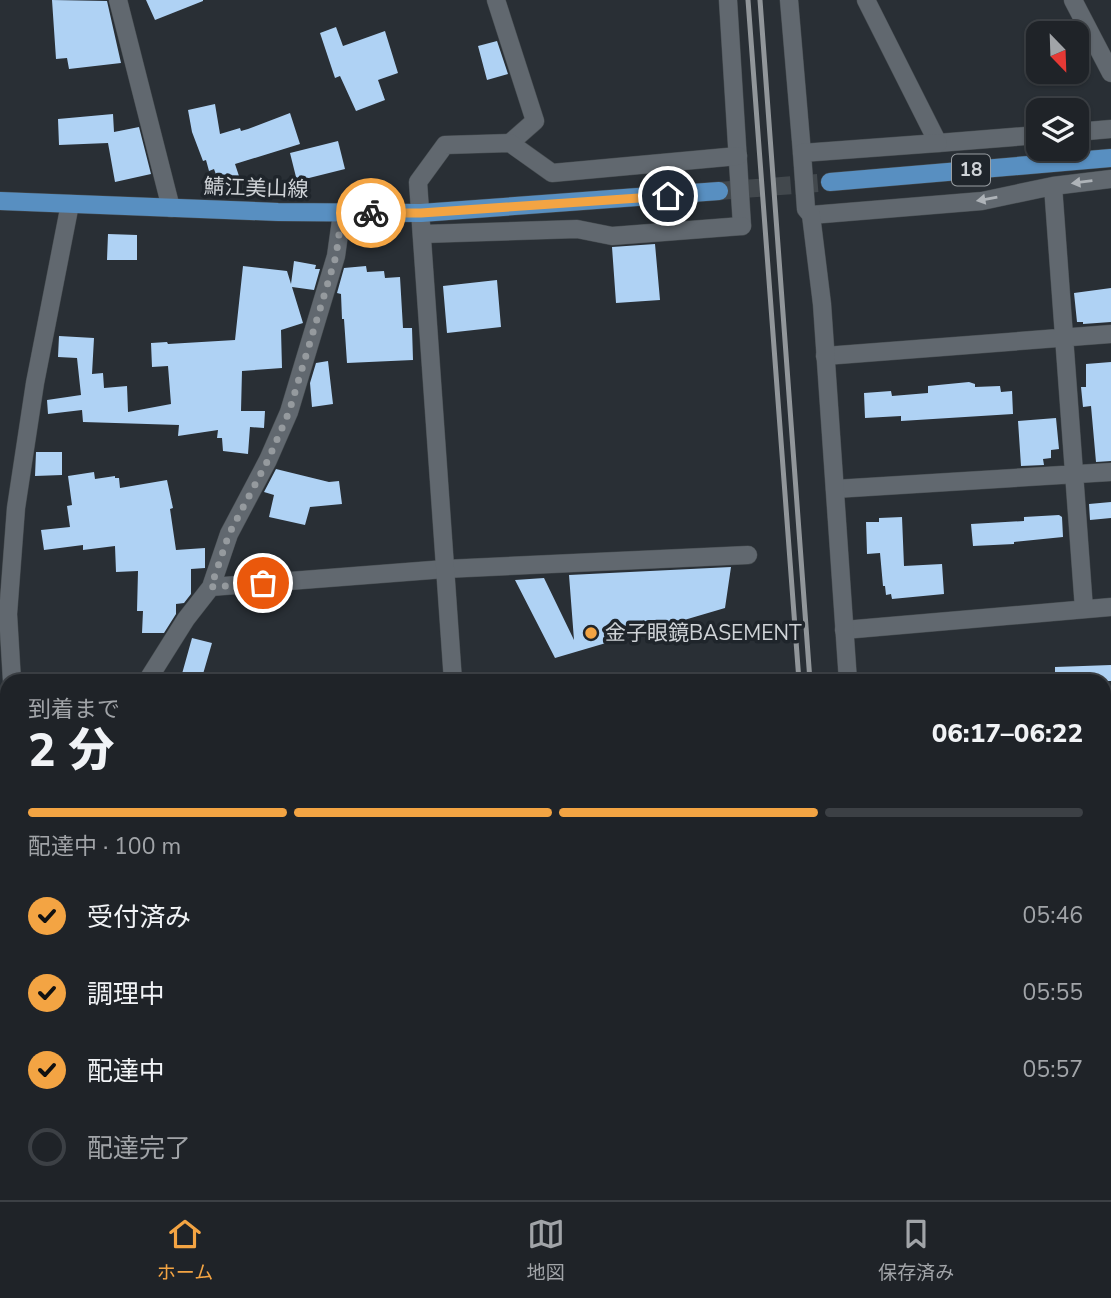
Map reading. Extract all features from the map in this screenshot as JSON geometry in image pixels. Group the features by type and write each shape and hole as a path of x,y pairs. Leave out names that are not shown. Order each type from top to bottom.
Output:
{"main road":[{"name":"18","path":"830,182 1111,158"},
{"name":"鯖江美山線","path":"0,201 342,213 421,213 719,191"}],"street":[{"path":"118,0 171,208"},
{"path":"496,0 535,121 510,143"},
{"path":"423,234 577,229 612,236 742,226 727,0"},
{"path":"789,0 806,208 811,215 825,356 847,674"},
{"path":"866,0 938,143"},
{"path":"1073,0 1111,73"},
{"path":"1089,131 1111,129"},
{"path":"802,153 1026,136"},
{"path":"452,674 418,182 445,145 510,143 552,173 738,156"},
{"path":"811,215 982,201 1053,186 1111,179"},
{"path":"1053,186 1084,609"},
{"path":"12,674 8,614 16,508 35,383 70,204"},
{"path":"151,674 186,618 211,587 229,534 268,460 289,412 336,256 342,213"},
{"path":"825,356 1111,334"},
{"path":"835,489 1111,472"},
{"path":"211,587 445,569 748,555"},
{"path":"844,630 1111,607"}],"building":[{"path":"52,0 107,1 121,63 69,69 67,58 56,59"},
{"path":"146,0 203,0 203,1 155,20"},
{"path":"336,27 343,46 385,31 398,73 378,80 385,100 356,111 340,76 335,78 320,33"},
{"path":"497,41 508,74 487,80 478,46"},
{"path":"215,104 220,134 240,128 241,131 248,129 290,113 300,144 235,164 239,176 219,183 214,169 209,171 206,160 203,161 192,132 188,110"},
{"path":"113,114 114,132 139,127 151,174 115,182 108,143 59,145 58,119"},
{"path":"338,141 345,169 297,181 290,153"},
{"path":"108,234 137,235 137,260 107,260"},
{"path":"655,244 660,300 616,303 612,247"},
{"path":"294,261 316,265 315,269 320,269 314,290 292,287 303,323 281,330 282,368 242,371 241,411 265,411 264,428 250,427 248,454 223,451 222,438 217,438 218,430 178,436 179,425 83,422 82,410 48,414 47,400 81,395 77,358 58,357 59,336 94,338 92,374 103,373 104,388 127,386 128,412 171,404 168,366 152,367 151,343 235,340 243,266 287,271 291,284"},
{"path":"366,266 367,272 384,271 385,278 400,277 403,328 412,328 413,360 347,363 341,294 337,293 344,268"},
{"path":"497,280 501,327 447,333 443,286"},
{"path":"1111,288 1111,322 1077,322 1074,293"},
{"path":"328,361 333,404 312,407 310,383 316,363"},
{"path":"1111,362 1111,461 1096,462 1091,406 1083,407 1081,387 1086,387 1086,364"},
{"path":"969,382 975,384 975,387 1000,386 1001,392 1012,391 1013,414 901,421 901,416 865,418 864,393 891,391 892,396 928,393 928,386"},
{"path":"1056,418 1059,449 1051,450 1051,458 1043,459 1044,465 1021,466 1018,421"},
{"path":"36,452 62,452 62,475 35,476"},
{"path":"276,469 329,482 339,481 342,504 310,507 305,525 269,517 274,495 264,492"},
{"path":"94,472 95,479 115,476 119,478 120,488 167,480 173,508 170,509 176,550 205,548 205,568 191,569 191,594 184,603 176,604 176,614 164,633 142,633 143,611 137,611 138,571 116,572 115,546 83,550 83,545 44,550 41,530 70,527 67,506 72,505 68,476"},
{"path":"1111,502 1111,518 1090,520 1089,504"},
{"path":"902,517 904,566 942,564 944,594 892,599 891,594 886,595 880,553 867,554 866,522 879,522 879,518"},
{"path":"1024,517 1062,517 1063,537 973,546 971,524 1024,521"},
{"name":"金子眼鏡BASEMENT","path":"731,567 725,608 555,658 515,580 544,578 574,640 569,575"},
{"path":"192,638 212,643 203,674 182,674"},
{"path":"1111,665 1111,674 1055,674 1055,667"}],"tunnel":[{"path":"719,191 830,182"}],"railway":[{"path":"748,0 798,674"},
{"path":"760,0 809,674"}],"way so far":[{"path":"263,583 211,587 229,534 268,460 289,412 336,256 342,213 371,213"}],"place":[{"name":"金子眼鏡BASEMENT","path":"591,633"}],"route":[{"path":"371,213 421,213 668,196"}]}
